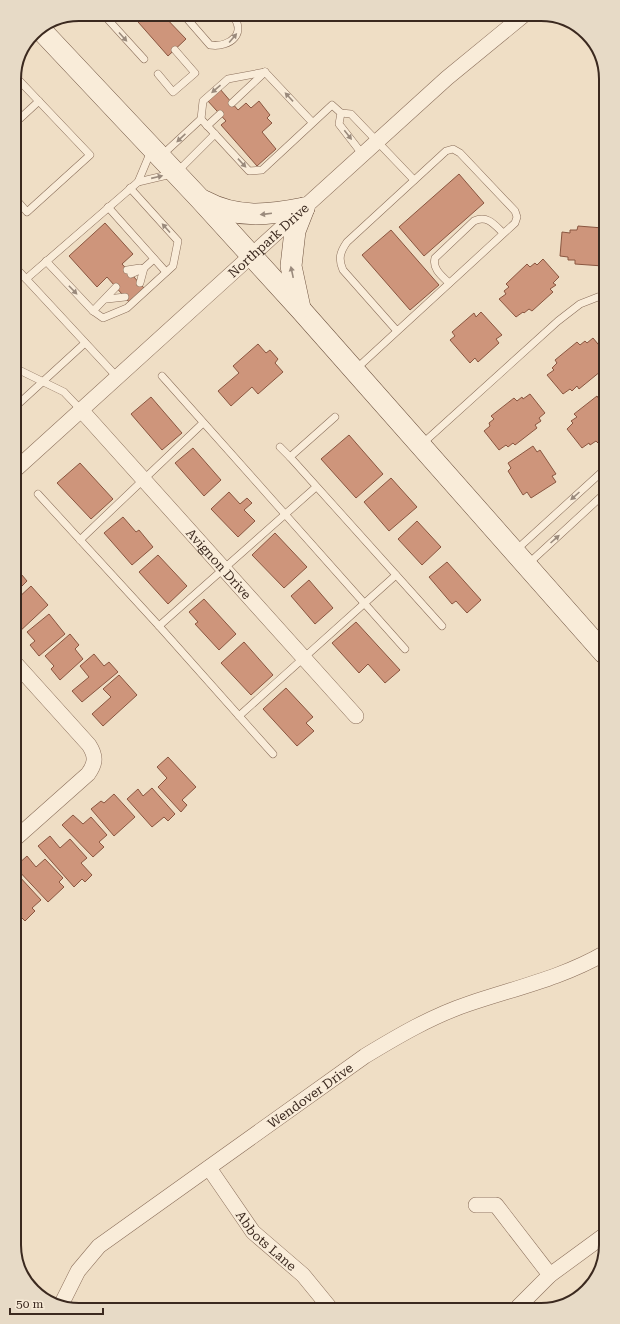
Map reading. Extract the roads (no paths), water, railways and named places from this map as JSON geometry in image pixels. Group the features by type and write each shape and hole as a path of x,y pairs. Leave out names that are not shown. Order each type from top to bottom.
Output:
{"main road":[{"path":"44,33 200,198 599,647"},
{"path":"200,198 223,209 258,215 304,208"},
{"path":"301,310 291,266 295,231 304,208"}],"street":[{"name":"Northpark Drive","path":"21,465 82,411 251,255 447,78 516,21"},
{"name":"Avignon Drive","path":"82,411 356,716"},
{"path":"21,670 89,745 95,759 93,767 88,774 21,828"},
{"name":"Wendover Drive","path":"63,1301 78,1271 99,1246 365,1056 403,1033 467,1004 539,983 588,963 599,957"},
{"name":"Abbots Lane","path":"209,1168 253,1232 303,1275 326,1303"},
{"path":"476,1205 496,1205 550,1275"},
{"path":"522,1303 550,1275 599,1239"}],"lane":[{"path":"109,21 144,59"},
{"path":"189,21 210,45 220,46 227,44 234,38 239,30 237,21"},
{"path":"158,74 174,92 195,73 175,50"},
{"path":"265,72 228,79 203,101 201,119 249,171 262,170 332,105 341,114 351,114 414,180"},
{"path":"232,103 265,72"},
{"path":"265,72 312,122"},
{"path":"21,82 90,155 27,212 21,207"},
{"path":"21,118 39,101"},
{"path":"207,126 220,114"},
{"path":"341,114 339,124 363,155"},
{"path":"26,279 138,182 156,152 201,119"},
{"path":"138,182 176,173 215,134"},
{"path":"354,370 397,331 448,283 515,223 517,217 515,212 460,153 453,149 446,151 347,242 340,255 340,262 343,270 397,331"},
{"path":"46,262 93,311 103,318 127,308 173,266 178,241 130,188"},
{"path":"108,207 166,272"},
{"path":"448,283 434,266 435,258 474,221 485,219 493,223 503,233"},
{"path":"144,268 133,276 154,259"},
{"path":"21,274 118,378"},
{"path":"93,311 107,299 116,287"},
{"path":"107,299 125,297"},
{"path":"420,445 558,321 580,304 599,297"},
{"path":"21,401 85,343"},
{"path":"21,371 64,392 82,411"},
{"path":"162,376 405,649"},
{"path":"290,457 335,417"},
{"path":"80,540 203,423"},
{"path":"280,447 442,626"},
{"path":"520,559 599,475"},
{"path":"159,626 316,487"},
{"path":"38,494 159,626 273,754"},
{"path":"520,559 599,498"},
{"path":"239,716 303,657 396,576"}]}
